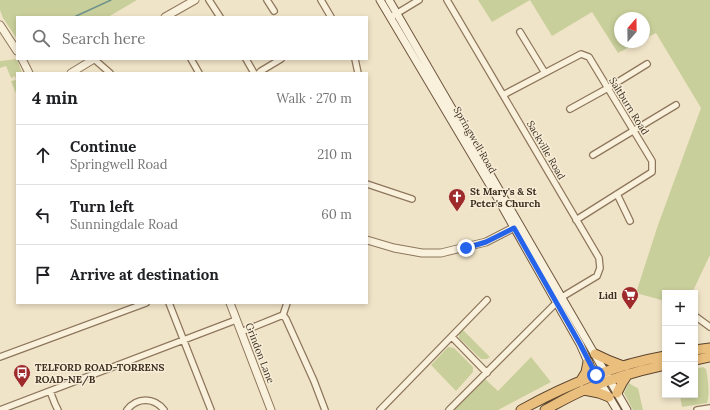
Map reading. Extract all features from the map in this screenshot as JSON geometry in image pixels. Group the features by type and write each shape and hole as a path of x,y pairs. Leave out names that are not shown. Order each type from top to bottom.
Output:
{"highway":[{"path":"698,350 710,349"},
{"path":"595,354 625,370"},
{"path":"521,410 542,398 602,379 649,359 662,357"},
{"path":"698,359 710,357"},
{"path":"545,410 582,386 588,362"},
{"path":"602,379 605,372 662,365"},
{"path":"582,386 599,393 613,395 622,383 625,370"}],"main road":[{"path":"167,16 195,0"},
{"name":"Springwell Road","path":"380,0 394,15"},
{"name":"Springwell Road","path":"389,0 394,15 517,226 562,297 605,372"},
{"path":"0,25 16,49"},
{"path":"22,60 28,72"},
{"path":"73,72 92,60"},
{"path":"368,240 394,248 422,253 441,252 486,242 517,226"},
{"name":"Springwell Road","path":"517,226 556,303 580,344 588,362 613,395"},
{"name":"Grindon Lane","path":"230,304 271,410"},
{"path":"613,395 617,410"},
{"path":"613,395 627,410"}],"street":[{"path":"209,0 219,16"},
{"path":"267,0 274,11"},
{"path":"320,0 330,16"},
{"path":"394,15 419,0"},
{"name":"Sackville Road","path":"447,0 599,258 600,268 597,276 562,297"},
{"path":"520,32 545,73"},
{"name":"Saltburn Road","path":"503,95 581,54 589,58 634,130 652,161 652,172 576,220"},
{"path":"95,60 109,72"},
{"path":"192,60 198,72"},
{"path":"247,60 253,72"},
{"path":"260,72 279,60"},
{"path":"355,60 358,72"},
{"path":"570,109 647,64"},
{"path":"593,155 676,105"},
{"path":"368,184 412,199"},
{"path":"617,194 630,221"},
{"path":"380,410 487,300"},
{"path":"449,410 556,303"},
{"path":"0,357 143,304"},
{"path":"169,304 211,410"},
{"path":"241,332 282,315 287,304"},
{"path":"282,315 286,319 325,410"},
{"path":"698,318 710,327"},
{"path":"0,409 236,320"},
{"path":"452,337 487,373"},
{"path":"50,391 54,404 58,410"},
{"path":"127,410 130,406 140,400 149,400 164,410"},
{"path":"697,410 710,408"}],"green space":[{"path":"0,0 137,0 110,16 16,16 16,38 3,18 0,10"},
{"path":"478,0 530,0 492,22"},
{"path":"530,0 710,0 710,255 693,290 662,290 662,300 636,293 658,225 701,108 656,33 650,36 650,12 614,12 614,47 592,12 552,36"},
{"path":"615,48 628,48 618,53"},
{"path":"17,60 22,72 16,72 16,80 15,76 11,78 6,66 0,68 0,61"},
{"path":"16,80 16,94 11,81"},
{"path":"462,329 490,357 487,359 481,359 459,338 459,331"},
{"path":"448,347 454,348 473,367 473,372 456,391 431,365"},
{"path":"531,357 551,382 498,410 454,410 485,379 498,391"},
{"path":"703,367 706,369 708,382 707,403 682,407 680,398 698,398 698,368"},
{"path":"629,383 638,388 643,410 633,410 624,393"}],"waterway":[{"path":"76,16 111,0"}],"place":[{"name":"St Mary's & St Peter's Church","path":"457,212"},
{"name":"Lidl","path":"630,310"},
{"name":"TELFORD ROAD-TORRENS ROAD-NE/B","path":"22,388"}],"route":[{"path":"466,248 486,242 514,228 596,375"}]}
